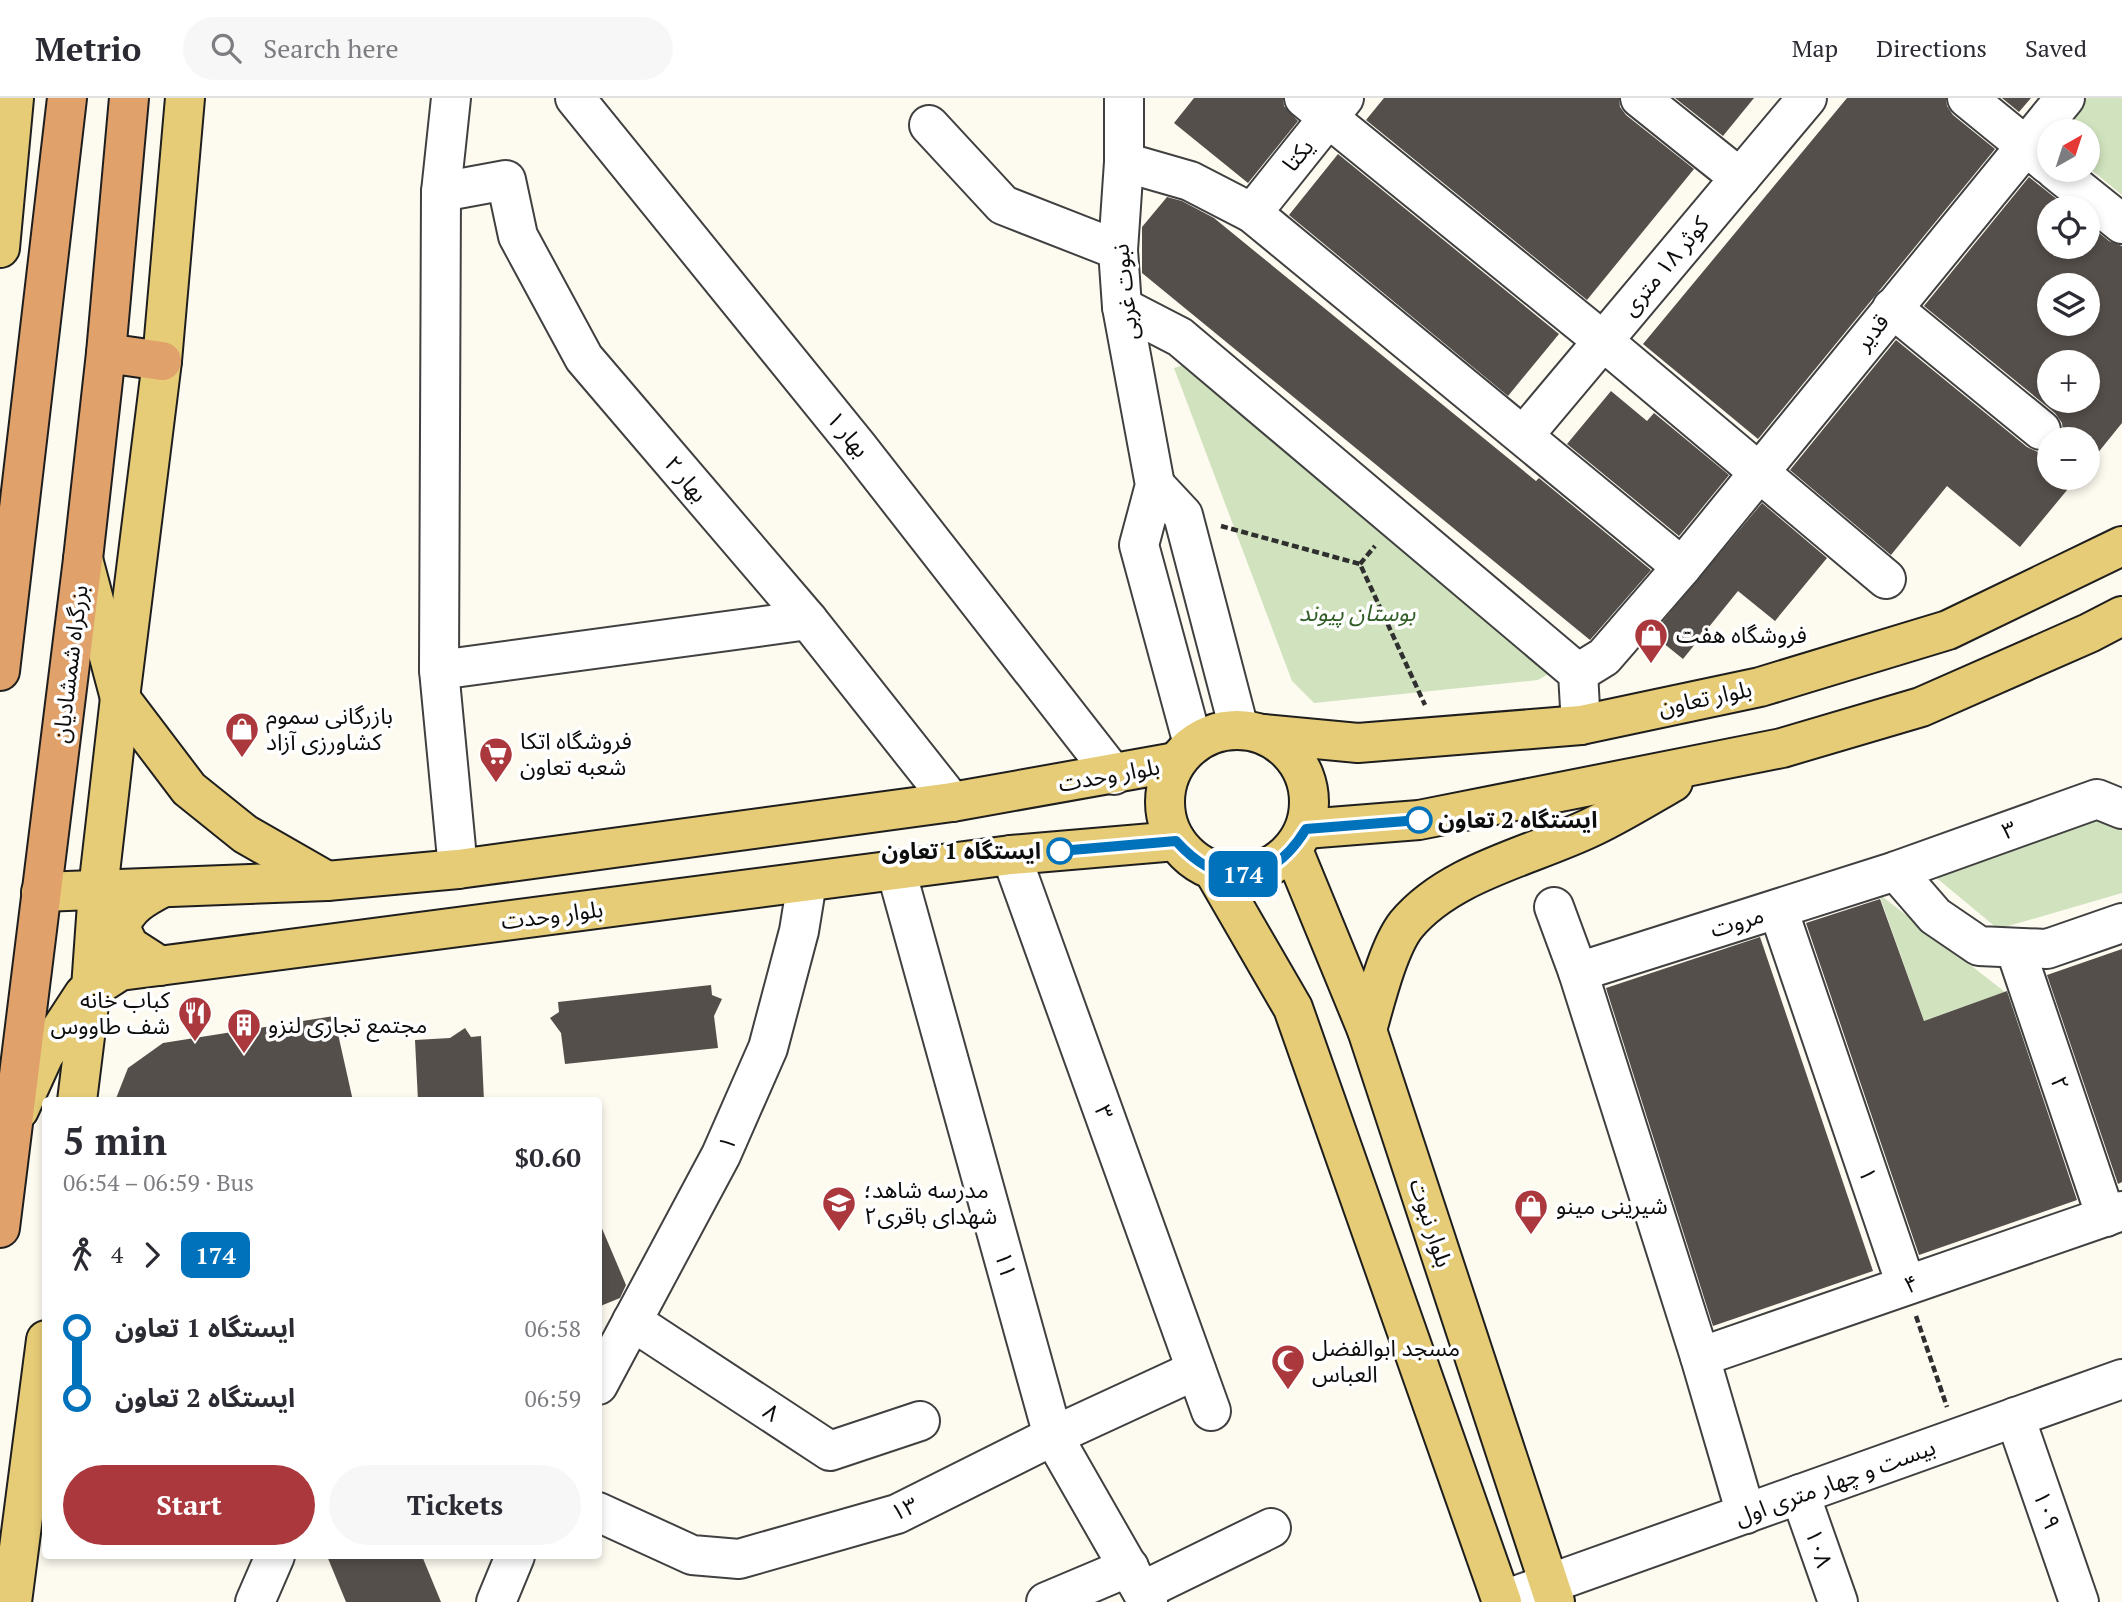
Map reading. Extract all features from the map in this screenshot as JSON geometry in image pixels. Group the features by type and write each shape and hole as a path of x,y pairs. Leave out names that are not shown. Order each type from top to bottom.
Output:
{"highway":[{"path":"0,671 67,98"},
{"name":"بزرگراه شمشادیان","path":"0,1228 83,559 106,353 129,98"},
{"path":"106,353 162,361"}],"main road":[{"path":"0,248 14,98"},
{"path":"77,1097 120,698 162,361 185,98"},
{"name":"بلوار تعاون","path":"1251,731 1358,743 1581,725 1760,687 1948,630 2122,546"},
{"path":"83,559 120,698 189,789 245,834 327,881"},
{"path":"1299,839 1419,820 1782,748 1921,707 2077,639 2122,616"},
{"path":"1251,731 1283,745 1299,763 1308,784 1310,807 1299,839 1280,861 1265,870 1230,875 1192,859 1176,841 1164,802 1167,781 1184,753 1214,732 1251,731"},
{"name":"بلوار وحدت","path":"41,892 327,881 458,869 952,802 1114,775 1184,753"},
{"path":"1367,1030 1385,970 1405,926 1433,900 1481,872 1593,827 1702,766"},
{"name":"بلوار نبوت","path":"1299,839 1367,1030 1552,1593"},
{"name":"بلوار وحدت","path":"12,1125 44,1055 83,993 120,971 1011,855 1176,841"},
{"path":"1213,870 1293,1008 1502,1601"},
{"path":"160,966 129,946 120,927 123,918 136,902 162,888"},
{"path":"12,1602 42,1371"}],"street":[{"path":"451,98 441,192 439,670 458,869"},
{"name":"بهار ۱","path":"575,98 858,447 1114,775"},
{"name":"نبوت غربی","path":"1124,98 1124,162 1118,250 1122,307 1155,485 1139,545 1184,753"},
{"path":"1640,98 1740,178"},
{"name":"کوثر ۱۸ متری","path":"1524,435 1807,98"},
{"path":"1967,98 2037,154"},
{"name":"قدیر","path":"2058,119 2065,98"},
{"path":"1325,104 1886,579"},
{"name":"یکتا","path":"1252,213 1325,104"},
{"path":"929,125 1003,205 1118,250"},
{"path":"1124,162 1191,181 1252,213 1682,567"},
{"name":"قدیر","path":"1578,673 1604,657 1682,567 1892,307 2037,167"},
{"name":"بهار ۲","path":"441,192 506,180 518,236 584,358 808,620 952,802"},
{"path":"2071,182 2122,224"},
{"path":"1122,307 1180,337 1578,673 1581,725"},
{"path":"1892,307 2037,427"},
{"path":"1155,485 1183,515 1251,731"},
{"path":"439,670 808,620"},
{"name":"۳","path":"1896,871 2097,799 2122,809"},
{"name":"۳","path":"1011,855 1211,1411"},
{"name":"۱۱","path":"896,870 1053,1436 1140,1587"},
{"path":"1896,871 1934,916 1979,946 2047,949 2122,923"},
{"name":"مروت","path":"1578,972 1896,871"},
{"name":"۱","path":"602,1377 721,1155 768,1048 799,931 807,882"},
{"path":"1553,906 1578,972 1700,1357 1746,1514"},
{"name":"۱","path":"1778,909 1906,1285"},
{"name":"۲","path":"2015,948 2114,1214"},
{"name":"۴","path":"1700,1357 2114,1214"},
{"name":"۸","path":"632,1321 830,1451 920,1421"},
{"name":"۱۳","path":"602,1514 692,1555 738,1559 897,1514 1053,1436 1196,1370"},
{"name":"بیست و چهار متری اول","path":"1502,1601 1552,1593 1746,1514 2122,1379"},
{"name":"۱۰۹","path":"2015,1418 2078,1602"},
{"name":"۱۰۸","path":"1800,1494 1838,1602"},
{"path":"1046,1602 1140,1587 1271,1528"},
{"path":"255,1602 274,1559"},
{"path":"504,1599 514,1559"}],"path":[{"path":"1183,515 1360,564 1440,737"},
{"path":"1906,1285 1958,1438"}],"green space":[{"path":"2082,98 2122,98 2122,195 2100,177 2100,119 2065,119"},
{"name":"بوستان پیوند","path":"1190,363 1557,669 1538,680 1314,703 1292,681 1174,368"},
{"path":"2099,819 2122,826 2122,893 1998,929 1933,875"},
{"path":"1879,894 2005,992 1924,1021"}],"building":[{"path":"1194,98 1283,98 1284,106 1298,121 1248,183 1174,123"},
{"path":"1384,98 1619,98 1620,107 1626,115 1694,169 1587,300 1366,120"},
{"path":"1675,98 1754,98 1723,136"},
{"path":"1847,98 1946,98 1947,106 1953,115 1995,149 1758,439 1643,344"},
{"path":"2002,98 2031,98 2019,112"},
{"path":"1338,154 1559,334 1508,396 1289,215"},
{"path":"2029,177 2053,196 2037,196 2037,259 2100,259 2100,234 2122,246 2122,423 2100,450 2100,427 2062,427 2055,413 2100,413 2100,350 2037,350 2037,398 1924,306"},
{"path":"1167,197 1182,201 1214,218 1536,481 1539,478 1651,570 1590,640 1142,273 1142,227"},
{"path":"1896,340 2027,447 2037,452 2037,490 2067,490 2020,547 1947,486 1891,555 1790,470"},
{"path":"1611,391 1647,421 1654,413 1729,475 1679,536 1567,444"},
{"path":"1762,503 1827,558 1775,621 1738,591 1683,659 1652,634"},
{"path":"1880,899 1924,1021 2007,991 2077,1200 1919,1255 1806,923"},
{"path":"1760,937 1873,1271 1713,1326 1606,988"},
{"path":"2122,949 2122,1182 2118,1184 2047,975"},
{"path":"711,985 712,995 722,999 714,1016 718,1048 565,1064 561,1033 550,1018 559,1012 558,1002"},
{"name":"مجتمع تجاری لنزو","path":"334,1016 352,1097 117,1097 128,1068 163,1043"},
{"path":"465,1028 471,1037 481,1036 484,1097 418,1097 415,1040 450,1038"},
{"path":"602,1228 626,1285 620,1298 602,1305"},
{"path":"328,1559 423,1559 441,1602 346,1602"}],"bus line":[{"name":"174","path":"1060,851 1176,841 1192,859 1213,870 1230,875 1248,874 1265,870 1280,861 1293,850 1306,829 1419,820"}],"place":[{"name":"فروشگاه هفت","path":"1651,665"},
{"name":"بازرگانی سموم کشاورزی آزاد","path":"242,759"},
{"name":"فروشگاه اتکا شعبه تعاون","path":"496,784"},
{"name":"ایستگاه 2 تعاون","path":"1419,820"},
{"name":"ایستگاه 1 تعاون","path":"1060,851"},
{"name":"کباب خانه شف طاووس","path":"195,1043"},
{"name":"مجتمع تجاری لنزو","path":"244,1055"},
{"name":"مدرسه شاهد؛ شهدای باقری۲","path":"839,1233"},
{"name":"شیرینی مینو","path":"1531,1236"},
{"name":"مسجد ابوالفضل العباس","path":"1288,1391"}]}
